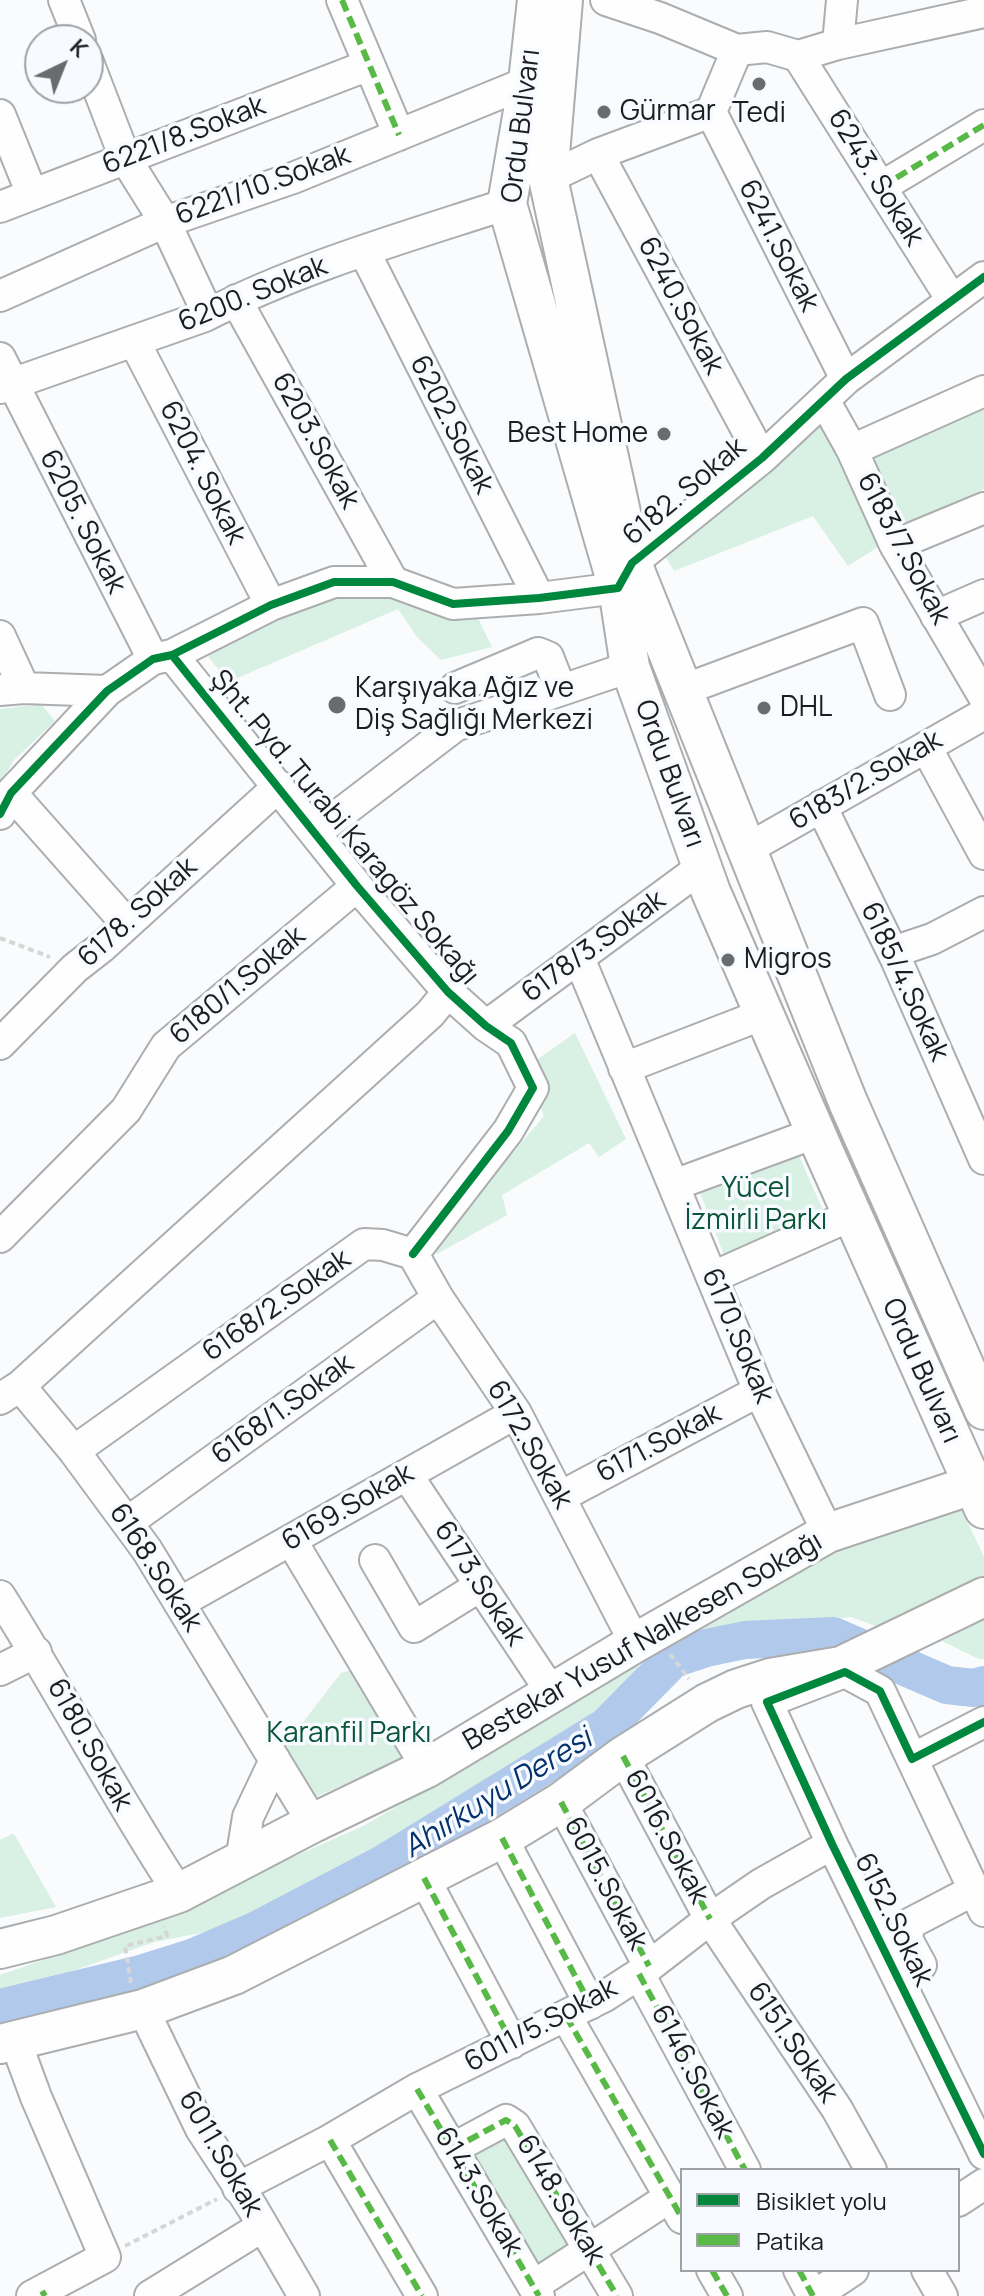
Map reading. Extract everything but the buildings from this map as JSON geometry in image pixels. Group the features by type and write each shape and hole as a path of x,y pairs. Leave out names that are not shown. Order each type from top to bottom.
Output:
{"main road":[{"name":"Ordu Bulvarı","path":"537,0 528,82 507,204 625,576 683,690 848,1102 983,1403"},
{"name":"Ordu Bulvarı","path":"563,0 548,178 625,576 630,667 702,867 764,1014 852,1215 980,1492"},
{"name":"Bestekar Yusuf Nalkesen Sokağı","path":"0,1949 56,1935 179,1893 427,1768 635,1643 828,1533 980,1492"},
{"path":"7,2042 137,1998 234,1975 502,1838 707,1703 770,1678 841,1666 984,1597"}],"street":[{"path":"64,0 74,24"},
{"path":"342,0 399,135"},
{"path":"606,0 662,9 737,50 767,47 798,56 838,44 984,12"},
{"path":"838,44 842,0"},
{"path":"548,178 598,154 711,112 737,50"},
{"name":"6243. Sokak","path":"798,56 952,300"},
{"name":"6221/8.Sokak","path":"0,207 369,65"},
{"name":"6221/10.Sokak","path":"0,296 165,222 293,178 528,82"},
{"path":"104,104 125,158 165,222 208,314"},
{"name":"6241.Sokak","path":"711,112 835,389"},
{"path":"0,115 32,194"},
{"path":"881,187 984,125"},
{"name":"6240.Sokak","path":"598,154 762,458"},
{"name":"6200. Sokak","path":"4,377 134,341 364,251 507,204"},
{"name":"6202.Sokak","path":"364,251 539,598"},
{"name":"6182. Sokak","path":"6,804 107,691 163,657 271,605 334,582 393,582 453,604 539,598 625,576 762,458 835,389 984,277"},
{"name":"6203.Sokak","path":"236,300 393,582"},
{"name":"6204. Sokak","path":"134,341 271,605"},
{"name":"6205. Sokak","path":"4,377 163,657"},
{"name":"6183/7.Sokak","path":"835,389 852,450 895,545 984,697"},
{"path":"852,450 984,391"},
{"path":"895,545 984,508"},
{"path":"936,616 984,595"},
{"path":"683,690 863,623 890,695"},
{"path":"0,636 12,689 107,691"},
{"path":"467,722 450,676 538,653 548,657 561,690"},
{"name":"Şht. Pyd. Turabi Karagöz Sokağı","path":"163,657 279,786 357,886 448,992 486,1026"},
{"path":"315,833 455,726 630,667"},
{"name":"6183/2.Sokak","path":"747,849 984,714"},
{"path":"926,747 984,854"},
{"name":"6178. Sokak","path":"0,1044 75,968 279,786"},
{"path":"6,804 127,924"},
{"name":"6185/4.Sokak","path":"821,806 893,952 984,1159"},
{"name":"6178/3.Sokak","path":"486,1026 702,867"},
{"name":"6180/1.Sokak","path":"0,1237 126,1110 166,1046 357,886"},
{"path":"893,952 932,939 984,912"},
{"name":"6170.Sokak","path":"579,958 759,1391 828,1533"},
{"name":"Şht. Pyd. Turabi Karagöz Sokağı","path":"10,1392 430,1014 448,992"},
{"path":"624,1068 764,1014"},
{"path":"413,1254 508,1131 533,1088 511,1043 486,1026"},
{"path":"674,1185 815,1133"},
{"path":"713,1277 852,1215"},
{"name":"6168/2.Sokak","path":"74,1451 364,1244 383,1245 413,1254"},
{"name":"6172.Sokak","path":"413,1254 438,1298 516,1413 635,1643"},
{"name":"6168/1.Sokak","path":"128,1522 438,1298"},
{"name":"6171.Sokak","path":"560,1497 759,1391"},
{"name":"6168.Sokak","path":"10,1392 74,1451 128,1522 313,1823"},
{"name":"6169.Sokak","path":"179,1603 516,1413"},
{"name":"6173.Sokak","path":"407,1475 552,1693"},
{"path":"291,1540 427,1768"},
{"path":"375,1560 414,1627 480,1586"},
{"name":"6180.Sokak","path":"0,1596 36,1652 133,1823 179,1893"},
{"path":"0,1670 36,1652"},
{"name":"6152.Sokak","path":"912,1759 880,1691 845,1672 767,1702 832,1844 984,2154"},
{"path":"921,1965 906,1937 907,1925 979,1900 912,1759 984,1722"},
{"name":"6016.Sokak","path":"623,1756 710,1919"},
{"path":"241,1861 248,1817 275,1760"},
{"name":"6015.Sokak","path":"561,1802 619,1905 644,1970"},
{"path":"502,1838 578,2010 676,2207 590,2249 536,2291"},
{"name":"6011/5.Sokak","path":"238,2188 330,2140 417,2089 578,2010 644,1970 761,1884 832,1844"},
{"path":"424,1878 512,2043"},
{"name":"6151.Sokak","path":"710,1919 837,2109 870,2168"},
{"name":"6146.Sokak","path":"644,1970 744,2168"},
{"name":"6011.Sokak","path":"137,1998 201,2129 304,2296"},
{"path":"7,2042 36,2097 105,2257 40,2294"},
{"name":"6143.Sokak","path":"417,2089 536,2291"},
{"name":"6148.Sokak","path":"452,2149 506,2120 515,2126 617,2296"},
{"path":"330,2140 422,2296"},
{"path":"960,2200 984,2184"},
{"path":"150,2296 263,2226"},
{"path":"713,2272 727,2296"},
{"path":"800,2272 814,2296 850,2272"},
{"path":"928,2272 942,2296"}],"path":[{"path":"0,938 75,968"},
{"path":"671,1655 690,1681"},
{"path":"125,1946 137,1998"},
{"path":"105,2257 238,2188"}],"green space":[{"path":"984,388 984,489 906,523 861,443"},
{"path":"816,415 886,542 848,566 813,516 674,571 661,549"},
{"path":"380,591 475,612 492,647 441,660 417,637 398,609 228,682 208,656 227,639 330,596"},
{"path":"41,704 55,721 14,760 0,784 0,709"},
{"path":"575,1033 626,1139 599,1157 589,1143 502,1195 507,1215 437,1254 432,1248 544,1116 525,1068"},
{"name":"Yücel İzmirli Parkı","path":"797,1151 825,1215 724,1255 699,1190"},
{"path":"960,1506 984,1557 984,1578 884,1629 851,1617 727,1631 677,1650 683,1636 862,1534"},
{"path":"984,1617 984,1659 942,1641"},
{"path":"635,1661 641,1672 597,1716 521,1770 452,1809 221,1929 154,1942 0,1997 0,1975 129,1930 363,1826 461,1770 560,1704"},
{"name":"Karanfil Parkı","path":"360,1668 408,1756 313,1798 283,1748 341,1673"},
{"path":"12,1834 56,1907 0,1918 0,1840"},
{"path":"507,2124 577,2243 535,2270 465,2150"}],"waterway":[{"name":"Ahırkuyu Deresi","path":"0,2008 141,1974 192,1958 255,1931 385,1863 606,1727 673,1659 706,1648 745,1640 833,1636 947,1685 974,1688 984,1685"}],"marked path":[{"path":"342,0 399,135"},
{"path":"881,187 984,125"},
{"path":"623,1756 710,1919"},
{"path":"561,1802 649,1966"},
{"path":"502,1838 590,2004"},
{"path":"424,1878 512,2043"},
{"path":"639,1974 744,2168"},
{"path":"566,2016 680,2215"},
{"path":"417,2089 539,2296"},
{"path":"452,2149 506,2120 515,2126 617,2296"},
{"path":"330,2140 422,2296"},
{"path":"713,2272 727,2296"},
{"path":"800,2272 813,2296"},
{"path":"42,2291 45,2296"}],"cycle path":[{"path":"0,814 11,793 107,691 153,659 172,655 271,605 334,582 393,582 453,604 618,588 632,563 762,458 846,379 984,277"},
{"path":"172,655 357,886 448,992 486,1026 511,1043 533,1088 508,1131 413,1254"},
{"path":"984,1722 912,1759 880,1691 845,1672 767,1702 832,1844 984,2154"}],"place":[{"name":"Tedi","path":"759,84"},
{"name":"Gürmar","path":"604,112"},
{"name":"Best Home","path":"664,434"},
{"name":"Karşıyaka Ağız ve Diş Sağlığı Merkezi","path":"337,705"},
{"name":"DHL","path":"764,708"},
{"name":"Migros","path":"728,960"}]}
